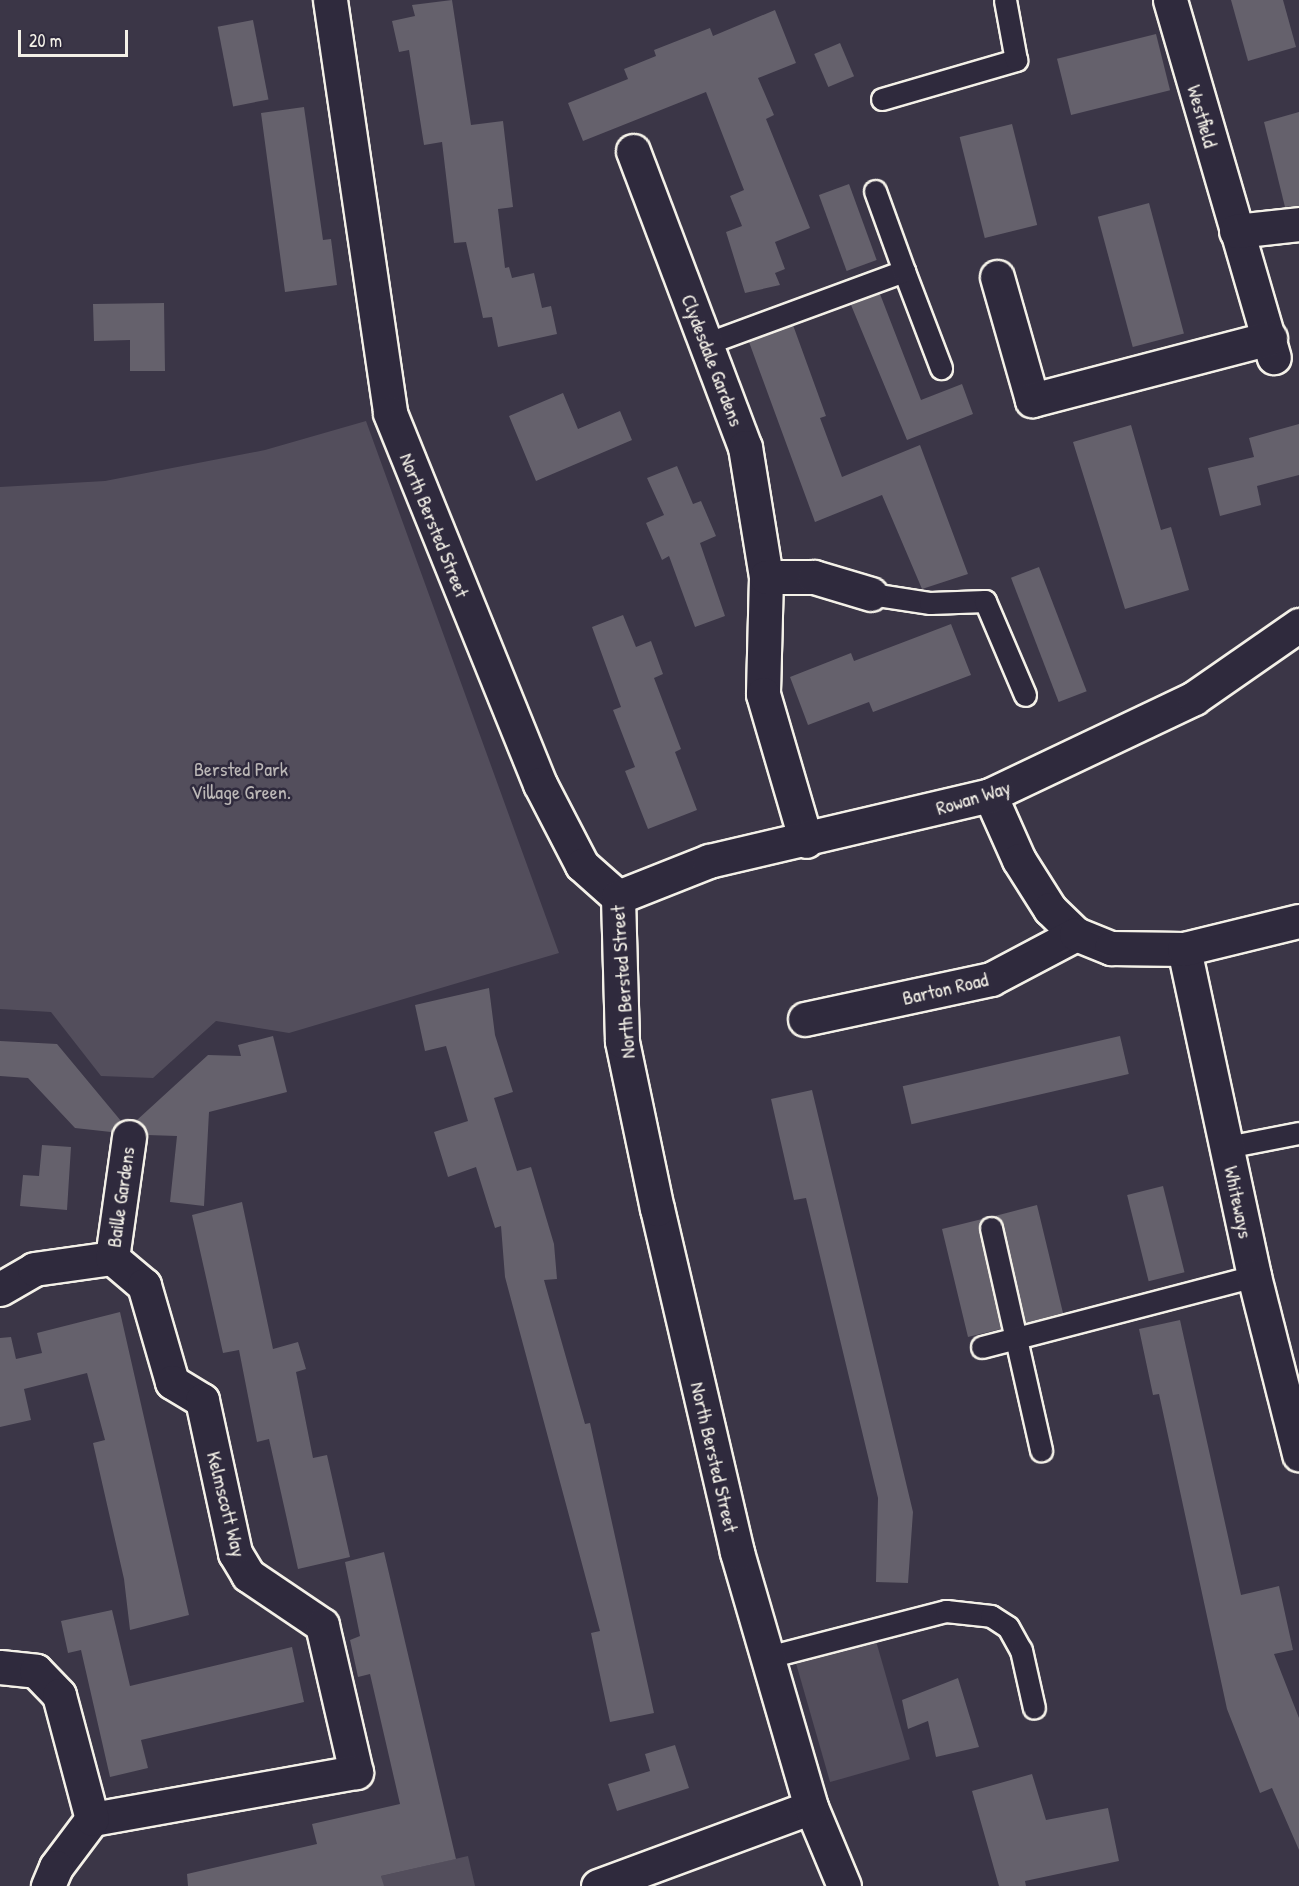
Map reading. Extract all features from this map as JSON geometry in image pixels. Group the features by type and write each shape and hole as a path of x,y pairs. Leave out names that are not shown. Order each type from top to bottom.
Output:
{"street":[{"name":"Westfield","path":"997,277 1032,400 1272,348 1170,0"},
{"name":"North Bersted Street","path":"338,1 390,413 540,784 582,865 618,897 621,1041 737,1552 810,1807 844,1886"},
{"name":"Clydesdale Gardens","path":"633,151 708,343 745,447 766,577 763,694 806,841"},
{"path":"1236,231 1299,224"},
{"path":"766,577 814,577 872,594"},
{"name":"Rowan Way","path":"618,897 709,861 806,841 990,795 1194,698 1299,625"},
{"path":"990,795 1019,860 1050,909 1076,934 1110,948 1184,949 1299,921"},
{"name":"Barton Road","path":"805,1019 992,979 1076,934"},
{"name":"Whiteways","path":"1184,949 1254,1276 1299,1454"},
{"name":"Baille Gardens","path":"112,1258 129,1137"},
{"path":"0,1289 34,1269 112,1258"},
{"name":"Kelmscott Way","path":"92,1820 356,1772 322,1625 248,1575 235,1553 202,1401 172,1382 144,1285 112,1258"},
{"path":"0,1667 36,1671 59,1695 92,1820 56,1868 48,1886"},
{"path":"598,1886 810,1807"}],"lane":[{"path":"882,99 1016,60 1005,0"},
{"path":"874,191 941,368"},
{"path":"708,343 904,271"},
{"path":"872,594 930,603 985,601 1025,695"},
{"path":"1227,1147 1299,1133"},
{"path":"991,1228 1041,1450"},
{"path":"982,1347 1254,1276"},
{"path":"768,1657 946,1611 991,1616 1008,1627 1021,1650 1034,1708"}],"green space":[{"name":"Bersted Park Village Green.","path":"366,421 559,953 289,1033 216,1021 153,1078 101,1076 51,1012 0,1009 0,487 105,481 265,450"},
{"path":"876,1641 910,1759 830,1782 796,1664"},
{"path":"468,1856 475,1886 383,1886 381,1876"}],"building":[{"path":"452,0 471,125 503,121 513,207 498,209 505,268 509,267 512,278 534,273 542,308 551,306 557,334 498,347 492,317 483,318 466,242 454,243 442,142 424,145 409,50 399,52 392,21 415,16 412,5"},
{"path":"1231,0 1283,0 1296,47 1248,61"},
{"path":"775,10 796,63 758,78 774,115 766,119 810,228 775,242 785,269 775,273 780,285 745,293 726,232 742,226 730,196 744,190 706,92 583,141 568,103 628,79 624,69 656,56 654,50 710,28 713,36"},
{"path":"253,20 268,100 233,106 218,27"},
{"path":"1156,34 1170,90 1071,115 1057,59"},
{"path":"840,43 854,76 828,87 814,54"},
{"path":"304,107 323,240 331,239 337,285 285,292 261,113"},
{"path":"1299,112 1299,206 1285,207 1264,122"},
{"path":"1012,124 1037,225 985,238 960,137"},
{"path":"849,184 877,260 847,271 819,195"},
{"path":"1149,203 1184,333 1133,347 1098,217"},
{"path":"880,294 921,400 962,384 973,414 907,440 851,305"},
{"path":"164,303 165,371 130,371 130,340 94,341 93,304"},
{"path":"793,325 826,416 820,418 842,477 920,445 968,574 922,589 882,495 815,522 749,342"},
{"path":"563,393 578,429 620,411 632,440 536,481 509,416"},
{"path":"1299,424 1299,475 1257,486 1261,505 1220,516 1208,468 1254,457 1249,438"},
{"path":"1131,425 1161,530 1171,527 1189,590 1125,609 1073,442"},
{"path":"677,466 693,504 701,501 716,536 700,543 725,616 695,627 669,556 662,560 646,523 664,515 647,478"},
{"path":"1039,567 1087,691 1059,702 1011,578"},
{"path":"623,615 636,647 651,641 663,674 654,678 681,749 675,752 697,810 648,829 625,771 635,767 613,710 621,707 592,627"},
{"path":"951,624 971,675 873,712 869,702 808,725 790,677 851,653 854,661"},
{"path":"489,988 495,1035 513,1092 494,1098 517,1171 531,1167 554,1244 557,1279 544,1280 585,1424 590,1423 654,1713 610,1722 591,1633 600,1631 505,1277 501,1226 495,1228 476,1167 448,1177 434,1132 468,1121 446,1046 425,1051 415,1005"},
{"path":"273,1036 287,1092 209,1112 204,1206 170,1202 177,1136 147,1135 137,1120 208,1055 241,1056 238,1045"},
{"path":"1120,1036 1129,1074 911,1124 903,1086"},
{"path":"0,1041 57,1044 121,1121 111,1132 75,1128 28,1078 0,1076"},
{"path":"812,1090 913,1512 908,1583 876,1582 878,1498 806,1198 794,1200 771,1099"},
{"path":"42,1145 71,1147 67,1210 20,1206 23,1175 39,1176"},
{"path":"1163,1186 1185,1272 1149,1281 1127,1195"},
{"path":"242,1202 273,1349 298,1342 306,1369 296,1372 313,1458 327,1455 350,1557 298,1569 269,1439 257,1442 239,1350 223,1353 192,1215"},
{"path":"1037,1205 1063,1313 1025,1323 1003,1225 995,1216"},
{"path":"982,1219 979,1231 1001,1329 968,1337 942,1229"},
{"path":"120,1312 189,1615 130,1630 124,1579 93,1443 105,1440 87,1373 24,1389 31,1420 0,1427 0,1338 11,1337 16,1359 42,1353 37,1333"},
{"path":"1180,1320 1241,1595 1279,1586 1293,1650 1274,1654 1299,1718 1299,1850 1272,1788 1260,1793 1227,1709 1159,1394 1153,1395 1139,1329"},
{"path":"384,1552 456,1859 381,1876 384,1886 188,1886 187,1874 317,1844 312,1824 400,1804 370,1674 358,1677 350,1640 360,1636 345,1562"},
{"path":"112,1610 130,1686 292,1647 304,1702 141,1740 148,1768 110,1777 81,1650 68,1653 61,1621"},
{"path":"958,1678 979,1747 936,1757 928,1721 908,1729 902,1700"},
{"path":"675,1745 689,1788 617,1811 608,1784 650,1771 645,1754"},
{"path":"1032,1774 1046,1820 1108,1808 1119,1861 1025,1881 1026,1886 999,1886 972,1791"}]}
